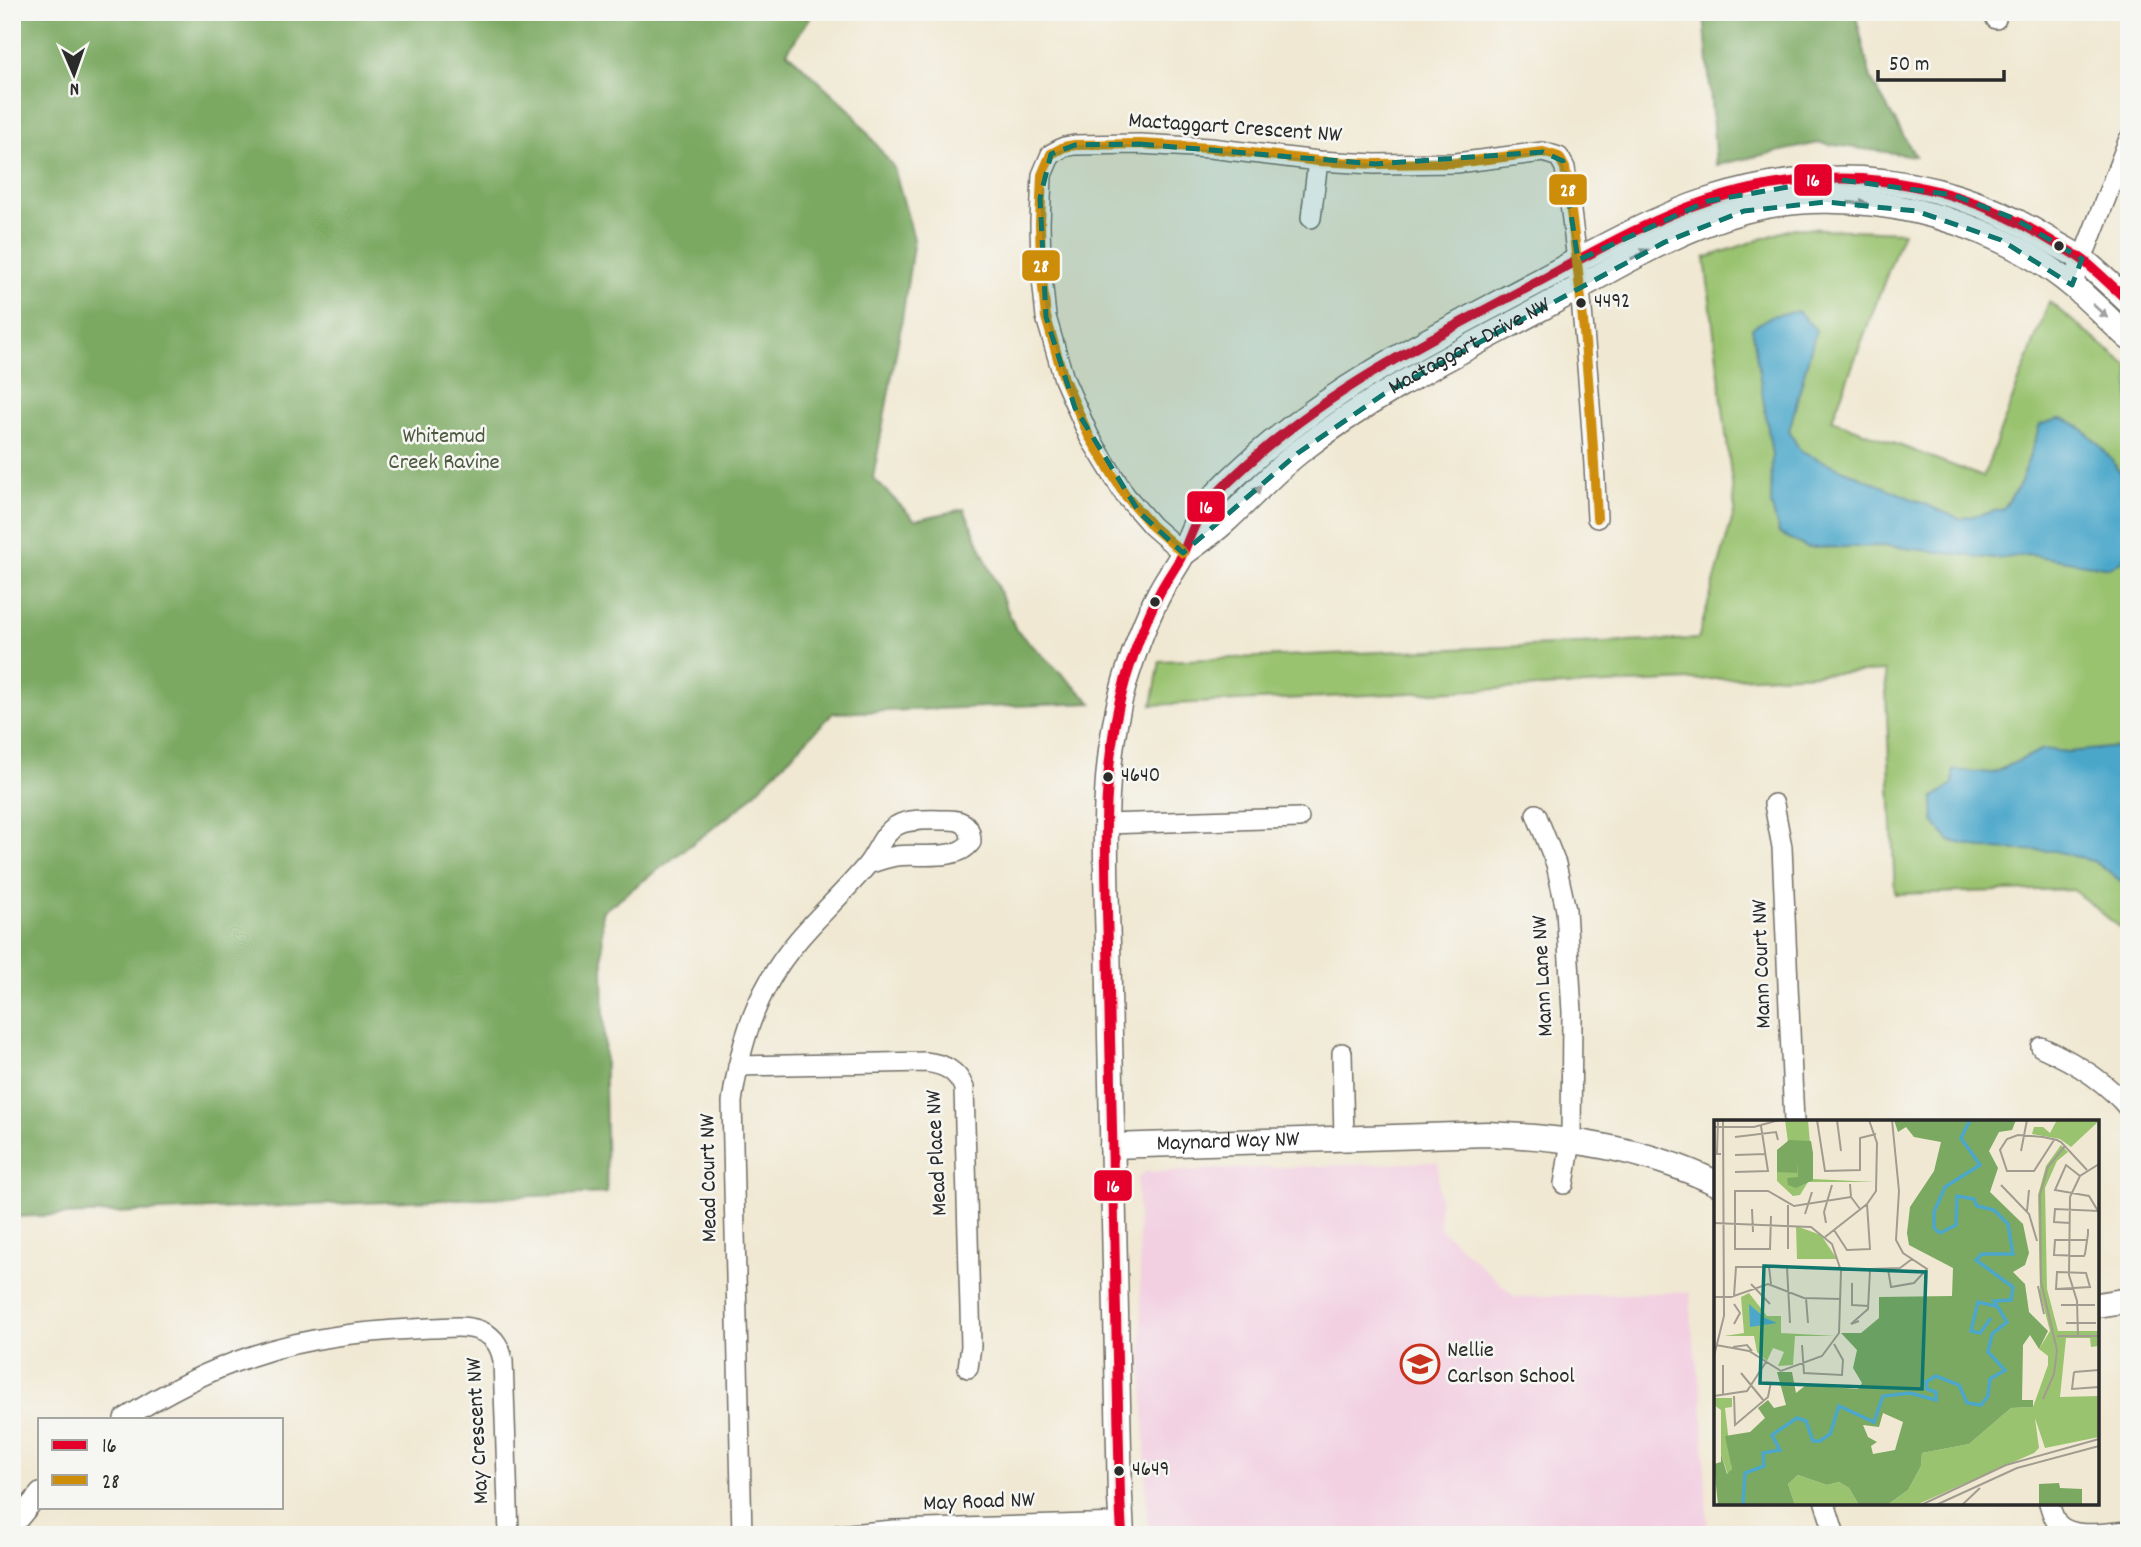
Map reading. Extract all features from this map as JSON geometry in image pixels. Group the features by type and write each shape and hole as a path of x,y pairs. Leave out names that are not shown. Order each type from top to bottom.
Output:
{"street":[{"path":"2072,285 2129,139"},
{"name":"Mactaggart Crescent NW","path":"1183,553 1153,526 1125,495 1089,436 1064,379 1046,317 1040,198 1046,162 1051,155 1064,147 1140,144 1375,164 1484,160 1543,152 1559,157 1565,168 1581,287 1597,518"},
{"path":"1311,218 1318,161"},
{"name":"Mactaggart Drive NW","path":"1122,1529 1106,824 1110,757 1126,676 1150,613 1202,512 1224,487 1308,414 1406,352 1578,260 1658,221 1708,201 1774,185 1834,179 1889,182 1954,195 2015,219 2082,259 2129,302"},
{"name":"Mactaggart Drive NW","path":"1183,553 1221,526 1270,476 1298,453 1364,406 1665,242 1744,211 1826,201 1885,205 1946,218 2026,253 2072,285 2129,338"},
{"name":"Mann Court NW","path":"1774,804 1782,847 1794,1120"},
{"name":"Mann Lane NW","path":"1536,814 1556,864 1566,909 1572,1012 1571,1141"},
{"path":"1106,824 1298,818"},
{"name":"Mead Court NW","path":"742,1535 732,1102 737,1066 750,1022 771,978 795,945 868,864 890,831 897,825 915,821 949,820 965,823 970,828 971,842 961,852 897,856 868,864"},
{"path":"2041,1047 2078,1065 2108,1087 2129,1110"},
{"path":"1342,1053 1344,1139"},
{"name":"Mead Place NW","path":"737,1066 925,1062 937,1063 956,1074 964,1088 971,1346 968,1368"},
{"name":"Maynard Way NW","path":"1112,1146 1487,1135 1539,1137 1598,1145 1654,1159 1714,1182"},
{"path":"1564,1184 1571,1141"},
{"path":"2099,1305 2129,1300"},
{"name":"May Crescent NW","path":"126,1418 186,1383 227,1365 282,1347 318,1338 378,1331 460,1327 475,1329 492,1338 503,1361 509,1535"},
{"path":"12,1527 38,1495"},
{"path":"1826,1505 1835,1535"},
{"path":"2050,1505 2059,1525 2066,1529 2085,1533 2129,1531"},
{"name":"May Road NW","path":"838,1535 894,1530 1122,1529"}],"highlighted area":[{"path":"1140,144 1375,164 1543,152 1563,161 1578,260 1708,201 1834,179 1954,195 2015,219 2082,259 2072,285 2001,240 1916,211 1826,202 1744,211 1665,242 1384,394 1298,453 1183,553 1139,512 1075,408 1046,317 1040,198 1051,154 1075,145"}],"shaded area":[{"name":"Nellie Carlson School","path":"1438,1162 1440,1228 1515,1297 1690,1292 1692,1329 1702,1399 1708,1535 1150,1535 1147,1516 1137,1179 1144,1172"}],"green space":[{"name":"Whitemud Creek Ravine","path":"12,12 814,12 787,52 850,110 894,168 914,239 873,478 915,520 964,509 1016,630 1092,703 833,713 742,806 602,912 607,1193 12,1217"},
{"path":"983,12 1062,12 987,16"},
{"path":"1704,12 1855,12 1871,79 1915,156 1819,143 1716,165"},
{"path":"1794,228 1903,232 1832,420 1983,477 2049,302 2129,367 2129,935 2072,889 1895,894 1885,671 1152,705 1160,661 1698,639 1735,509 1705,258"}],"water":[{"path":"1798,311 1816,330 1789,431 1801,452 1960,519 2003,509 2020,484 2040,425 2059,419 2070,421 2091,437 2111,459 2126,482 2130,506 2129,556 2110,568 2030,555 1994,559 1889,546 1807,548 1779,533 1771,504 1772,455 1752,328 1771,316"},
{"path":"2129,746 2129,887 2095,862 2055,851 1985,849 1950,841 1934,823 1933,798 1953,784 1953,770 1993,773 2043,749 2068,752"}],"transit line":[{"name":"28","path":"1183,553 1152,526 1125,495 1089,436 1064,379 1046,317 1040,223 1042,175 1051,154 1064,147 1140,144 1375,164 1456,163 1543,152 1559,157 1565,168 1581,299 1597,518"},
{"name":"16","path":"1122,1535 1106,873 1110,757 1125,681 1140,637 1159,594 1208,504 1222,488 1291,427 1392,361 1642,227 1709,200 1746,190 1804,180 1843,178 1912,185 1959,197 2004,215 2074,254 2129,302"}],"place":[{"name":"4492","path":"1581,303"},
{"name":"4640","path":"1108,777"},
{"name":"Nellie Carlson School","path":"1420,1364"},
{"name":"4649","path":"1119,1471"}]}
